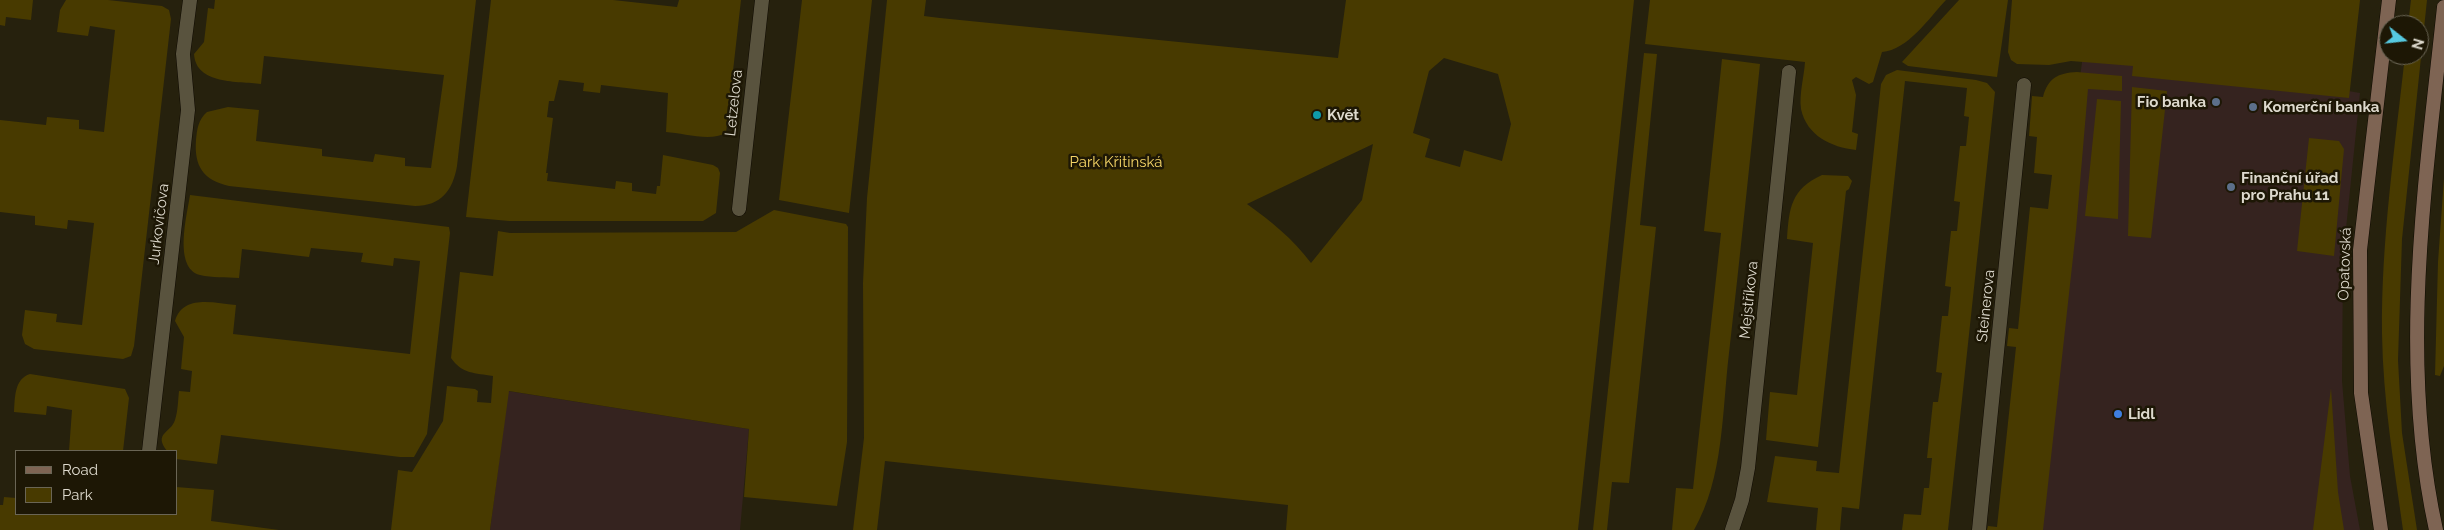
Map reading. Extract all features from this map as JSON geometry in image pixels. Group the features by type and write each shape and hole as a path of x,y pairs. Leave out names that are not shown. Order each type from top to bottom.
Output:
{"main road":[{"name":"Opatovská","path":"2381,530 2361,393 2360,250 2388,0"},
{"path":"2436,530 2429,498 2421,438 2416,339 2418,263 2444,6"}],"street":[{"name":"Jurkovičova","path":"149,450 188,110 183,54 190,0"},
{"name":"Letzelova","path":"739,209 762,0"},
{"name":"Mejstříkova","path":"1732,530 1742,500 1748,468 1789,72"},
{"name":"Steinerova","path":"1979,530 2024,85"}],"shaded area":[{"path":"2083,55 2308,84 2360,93 2343,258 2342,381 2350,476 2360,530 2026,530 2059,233"},
{"path":"508,391 749,429 740,530 490,530"}],"green space":[{"path":"0,0 33,0 31,20 6,17 5,26 0,25"},
{"path":"66,0 108,0 162,6 169,10 171,19 134,346 131,356 123,359 34,349 25,344 22,335 25,310 57,314 56,322 82,325 94,223 68,220 67,229 35,225 35,216 0,212 0,120 46,125 47,117 79,120 79,129 104,132 115,30 90,26 88,36 57,32 60,10"},
{"path":"215,0 476,0 457,166 449,189 439,200 415,206 229,186 207,176 202,170 197,157 196,140 198,125 207,112 228,107 259,110 256,141 322,149 322,156 373,162 375,154 405,158 405,166 431,168 444,75 264,56 261,84 220,80 202,71 197,64 194,54 204,42 208,8 214,9"},
{"path":"491,0 613,0 677,7 679,0 741,0 726,133 720,136 704,137 666,132 668,93 601,85 600,93 583,91 584,83 559,80 554,101 549,101 547,117 553,118 546,173 548,173 547,181 615,189 616,181 632,183 632,191 656,194 657,186 660,186 663,155 713,165 718,168 720,173 716,213 703,221 509,221 466,217"},
{"path":"802,0 872,0 849,213 779,200"},
{"name":"Park Křitinská","path":"887,0 926,0 924,16 1338,58 1346,0 1634,0 1578,530 1286,530 1288,505 885,461 877,530 853,530 864,438 863,283 867,198","holes":["1444,58 1498,74 1511,124 1502,161 1464,150 1460,167 1425,157 1430,139 1413,133 1429,71","1373,144 1362,200 1311,263 1281,231 1247,204"]},
{"path":"1650,0 1946,0 1925,24 1901,46 1882,52 1873,82 1869,84 1856,77 1852,80 1856,95 1852,132 1858,134 1856,150 1829,143 1814,133 1804,118 1801,109 1801,91 1805,62 1645,44"},
{"path":"1959,0 2008,0 1997,77 1908,66 1902,62"},
{"path":"2012,0 2360,0 2349,98 2132,76 2133,66 2071,61 2049,65 2017,64 2011,60 2008,52"},
{"path":"2411,0 2427,0 2425,15 2409,15"},
{"path":"1644,53 1657,54 1640,225 1656,227 1629,483 1612,482 1607,530 1593,530"},
{"path":"1722,59 1760,64 1723,421 1716,466 1704,510 1694,530 1672,530 1676,488 1693,489 1721,233 1704,231"},
{"path":"2404,65 2420,65 2402,239 2398,360 2402,433 2417,530 2403,530 2384,383 2382,299 2389,194"},
{"path":"1897,70 1976,80 1987,83 1995,92 1948,530 1902,530 1904,514 1921,515 1924,488 1929,488 1932,458 1927,458 1933,402 1938,402 1942,373 1936,372 1942,316 1948,316 1951,287 1945,286 1951,231 1957,231 1960,202 1954,201 1960,146 1966,146 1969,117 1964,116 1967,88 1905,81 1859,509 1842,507 1840,530 1816,530 1818,508 1767,502 1775,456 1817,461 1816,471 1839,473 1881,84 1886,75"},
{"path":"2077,72 2122,76 2122,91 2088,89 2076,230 2043,530 1987,530 1988,526 1997,527 2016,347 2007,346 2009,328 2018,329 2030,207 2048,209 2052,175 2034,173 2037,137 2029,136 2032,96 2043,97 2048,85 2059,75"},
{"path":"2132,87 2167,91 2151,238 2128,236"},
{"path":"2097,99 2121,101 2118,219 2085,216"},
{"path":"2309,138 2339,141 2344,149 2334,256 2297,251"},
{"path":"1822,175 1848,176 1852,181 1849,189 1846,191 1818,447 1766,440 1770,392 1797,395 1813,243 1787,239 1789,218 1798,193 1812,180"},
{"path":"2444,178 2444,366 2440,376 2435,375 2438,262"},
{"path":"190,195 449,227 450,233 427,434 414,457 400,457 221,435 217,464 178,459 178,450 166,450 163,445 162,437 175,420 179,391 190,392 192,371 181,369 184,337 175,321 179,312 185,307 200,302 236,305 233,334 410,354 420,261 394,258 393,266 361,262 363,253 311,248 309,257 242,249 239,278 200,275 192,270 187,262 184,252 185,227"},
{"path":"774,210 846,224 848,227 847,442 837,506 744,497 749,429 509,391 490,530 391,530 398,470 412,472 443,421 447,386 475,389 478,391 477,402 491,403 493,376 464,370 451,358 460,272 493,276 498,231 510,233 736,232"},
{"path":"30,374 125,389 129,398 123,450 69,450 72,410 47,406 46,415 14,412 16,390 25,376"},
{"path":"2331,388 2338,492 2344,530 2313,530"},
{"path":"178,487 214,490 211,521 279,530 0,530 0,505 3,505 4,497 15,498 15,515 178,515"}],"place":[{"name":"Fio banka","path":"2216,102"},
{"name":"Komerční banka","path":"2253,107"},
{"name":"Květ","path":"1317,115"},
{"name":"Finanční úřad pro Prahu 11","path":"2231,187"},
{"name":"Lidl","path":"2118,414"}]}
